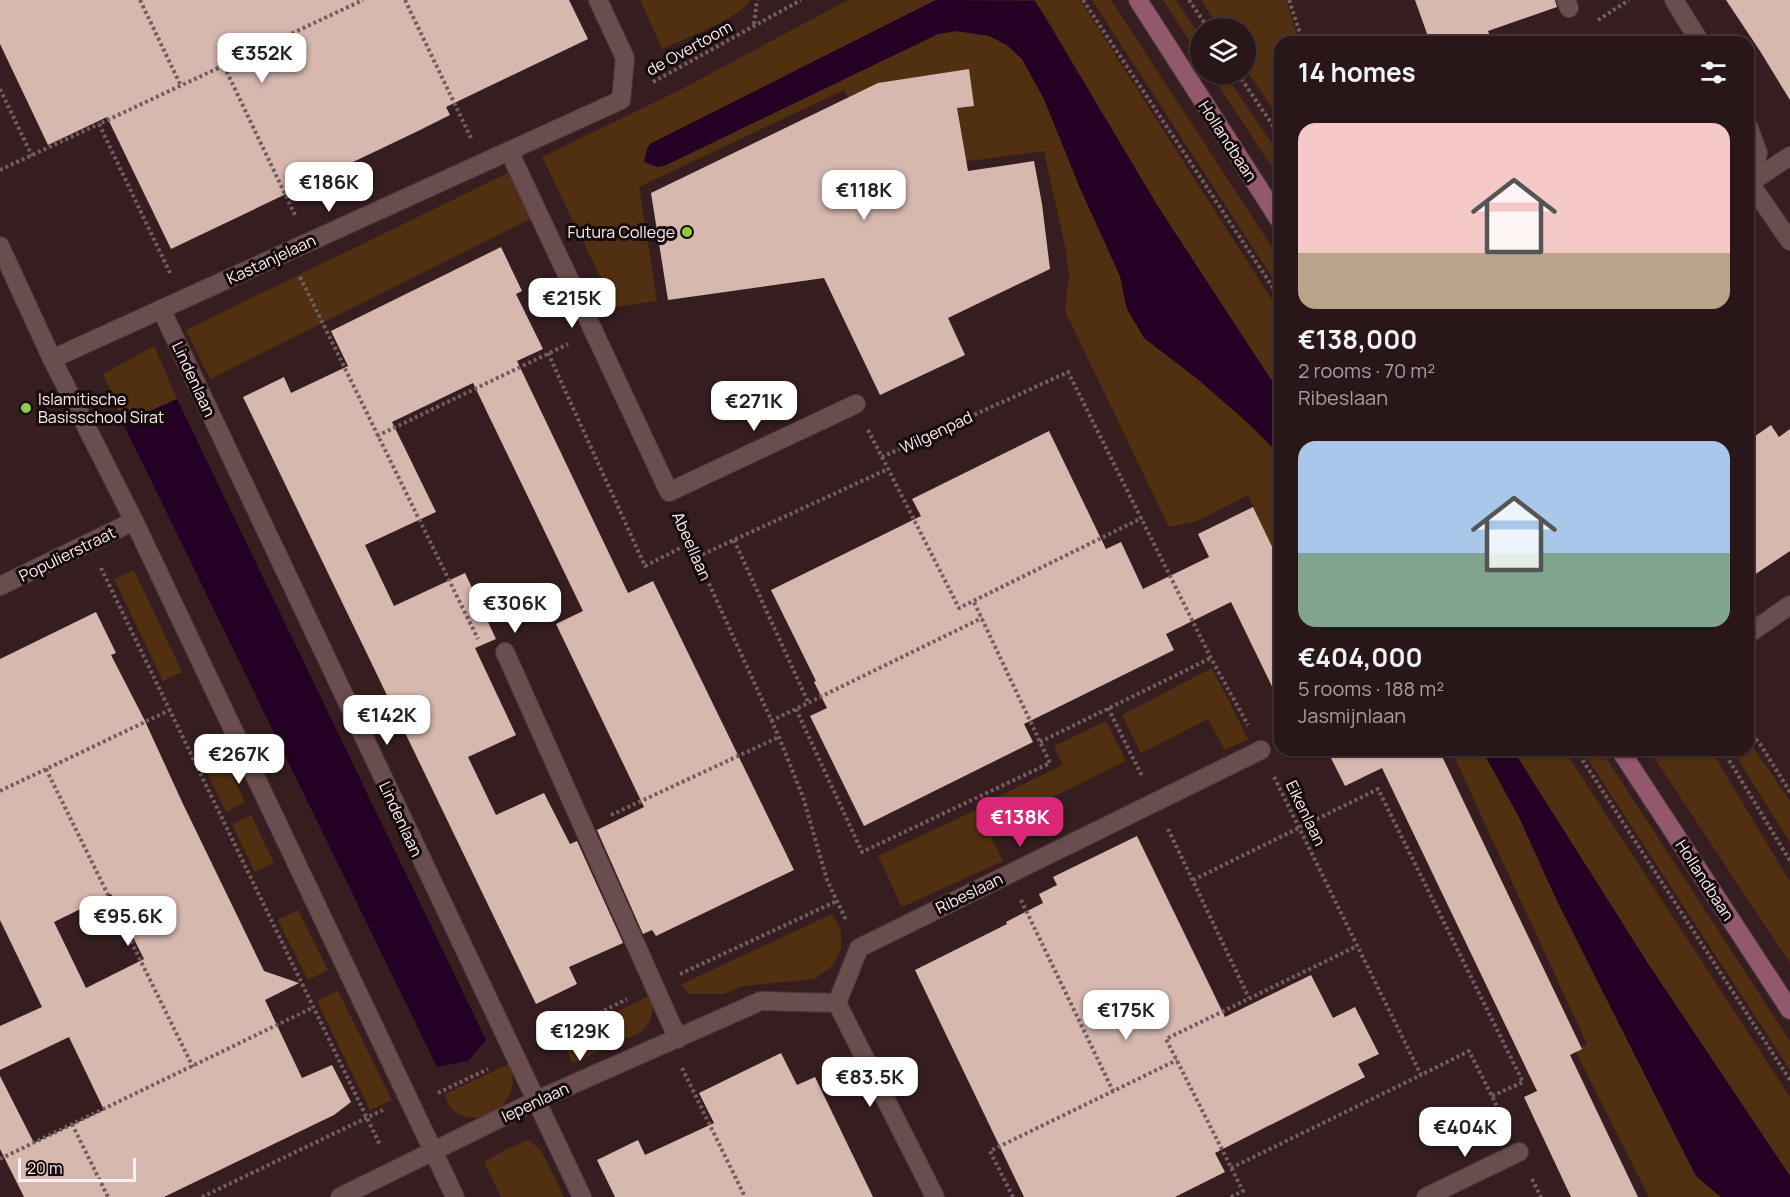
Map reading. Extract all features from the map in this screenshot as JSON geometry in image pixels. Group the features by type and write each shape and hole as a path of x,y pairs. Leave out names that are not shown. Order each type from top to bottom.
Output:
{"main road":[{"name":"Hollandbaan","path":"1138,0 1274,212"},
{"name":"Hollandbaan","path":"1624,756 1790,1010"}],"street":[{"path":"598,0 625,58 621,100"},
{"path":"1674,0 1696,36"},
{"name":"Kastanjelaan","path":"52,359 621,100"},
{"path":"1754,142 1758,153 1754,165"},
{"name":"Abeellaan","path":"508,151 669,492"},
{"path":"1754,179 1790,156"},
{"path":"1754,191 1790,241"},
{"path":"0,246 52,359 134,521 455,1197"},
{"name":"Lindenlaan","path":"161,309 582,1197"},
{"path":"669,492 855,404"},
{"name":"Populierstraat","path":"0,586 134,521"},
{"path":"1754,630 1790,605"},
{"path":"504,652 654,986 674,1041"},
{"name":"Ribeslaan","path":"859,948 1261,750"},
{"path":"859,948 837,1003 935,1197"},
{"name":"Iepenlaan","path":"340,1197 535,1101 761,1001 837,1003"},
{"path":"1426,1197 1519,1152"}],"path":[{"path":"140,0 181,86"},
{"path":"0,170 363,0"},
{"path":"405,0 483,163"},
{"path":"754,24 757,0"},
{"name":"de Overtoom","path":"621,100 754,24 801,0"},
{"path":"1083,0 1274,289"},
{"path":"1189,0 1201,18"},
{"path":"1289,0 1301,36"},
{"path":"224,66 308,242"},
{"path":"1245,84 1274,127"},
{"path":"0,89 32,156"},
{"path":"99,124 182,300"},
{"path":"288,252 484,651 504,652"},
{"path":"377,436 593,332"},
{"path":"548,353 645,566 690,543"},
{"name":"Wilgenpad","path":"855,404 882,457 1068,372"},
{"name":"Eikenlaan","path":"1068,372 1211,658 1261,750 1421,1075"},
{"path":"882,457 959,608 1142,518"},
{"path":"697,557 888,469"},
{"name":"Abeellaan","path":"669,492 778,737 803,797 827,880 859,948"},
{"path":"734,540 810,704"},
{"path":"89,544 392,1172"},
{"path":"796,710 862,852 1050,763 973,600"},
{"path":"771,721 810,704 982,618"},
{"path":"1040,742 1211,658"},
{"path":"1108,708 1249,998"},
{"path":"0,791 170,710"},
{"path":"583,828 778,737"},
{"path":"1754,737 1790,792"},
{"path":"1580,756 1790,1080"},
{"path":"1727,756 1790,861"},
{"path":"46,770 193,1067"},
{"path":"1193,880 1378,789 1523,1082 1492,1096"},
{"path":"1008,874 1113,1091"},
{"path":"202,1197 366,1118 409,1102 514,1056 654,986 837,901"},
{"path":"1231,1197 1243,1191 1166,1039 1358,946"},
{"path":"0,1158 312,1008"},
{"path":"674,1041 745,1197"},
{"path":"1231,1168 1469,1051 1541,1197"},
{"path":"1013,1197 990,1150 1177,1060"},
{"path":"72,1124 108,1197"}],"shaded area":[{"path":"640,0 750,0 724,20 662,49"},
{"path":"848,0 936,0 650,144 647,149 657,167 664,166 938,34 956,31 989,36 1007,45 1022,59 1044,99 1080,188 1120,276 1127,309 1200,381 1273,448 1274,550 1248,495 1197,521 1169,527 1065,311 1069,276 1066,250 1044,151 961,162 864,130 844,90 639,187 657,301 615,307 542,157 680,90"},
{"path":"936,0 1035,1 1157,205 1274,384 1274,450 1248,423 1200,381 1144,338 1127,309 1120,276 1080,188 1044,99 1022,59 1007,45 989,36 956,31 938,34 664,166 657,167 644,162 650,144"},
{"path":"1034,0 1080,0 1274,303 1274,384 1157,205"},
{"path":"1092,0 1111,0 1274,250 1274,280"},
{"path":"1163,0 1176,0 1190,22 1190,42"},
{"path":"1201,0 1286,0 1297,36 1274,36 1274,111 1256,84 1256,18 1213,18"},
{"path":"1218,84 1232,84 1274,147 1274,170"},
{"path":"508,173 530,219 210,379 186,330"},
{"path":"154,346 177,399 123,423 103,374"},
{"path":"177,399 486,1040 468,1061 437,1067 123,423"},
{"path":"134,570 182,672 163,681 114,579"},
{"path":"1212,668 1248,739 1225,750 1208,719 1141,753 1122,715"},
{"path":"1106,721 1126,761 1002,822 991,800 1063,765 1054,746"},
{"path":"1754,749 1790,801 1790,842 1736,756 1754,756"},
{"path":"222,754 245,802 226,812 203,764"},
{"path":"1454,756 1485,756 1518,815 1559,905 1696,1176 1721,1197 1649,1197 1575,1050 1587,1044"},
{"path":"1485,756 1517,756 1647,962 1790,1176 1790,1197 1721,1197 1696,1176 1559,905 1518,815"},
{"path":"1517,756 1568,756 1790,1097 1790,1176 1647,962"},
{"path":"1586,756 1605,756 1790,1041 1790,1070"},
{"path":"1653,756 1715,756 1790,882 1790,963"},
{"path":"978,809 1003,861 902,907 878,856"},
{"path":"251,815 274,863 255,872 232,824"},
{"path":"298,910 328,970 308,980 278,920"},
{"path":"832,914 841,931 841,950 832,966 815,979 742,986 723,994 690,994 680,985"},
{"path":"338,991 392,1100 370,1110 317,1001"},
{"path":"649,996 653,1005 651,1019 642,1032 573,1063 561,1039"},
{"path":"509,1064 513,1078 511,1092 505,1103 495,1111 472,1118 460,1115 450,1107 445,1094"},
{"path":"528,1140 541,1150 564,1197 501,1197 484,1162"}],"building":[{"path":"0,0 569,0 588,39 446,107 450,115 171,249 107,117 48,145 0,44"},
{"path":"1415,0 1555,0 1557,7 1488,31 1490,36 1428,36"},
{"path":"1726,0 1790,0 1790,100 1754,42 1754,36 1750,36"},
{"path":"969,69 974,106 957,108 968,171 1034,161 1050,269 948,318 965,355 880,395 824,278 668,300 651,193 878,83"},
{"path":"501,247 522,291 516,294 543,349 517,361 628,593 653,581 794,870 656,936 652,930 643,934 597,830 644,807 556,624 583,611 473,383 392,422 436,512 365,545 394,606 465,573 496,639 475,648 516,735 468,757 496,815 544,793 570,844 577,841 623,943 569,967 577,984 536,1004 243,397 284,377 291,393 348,366 331,331"},
{"path":"1771,425 1779,437 1790,429 1790,551 1754,575 1754,437"},
{"path":"1049,431 1106,549 1121,542 1143,589 1209,557 1198,534 1253,507 1274,551 1274,691 1231,602 1166,634 1174,650 1024,724 1033,742 864,826 810,716 827,708 771,590 921,516 912,499"},
{"path":"96,612 116,653 111,655 144,719 264,971 299,983 265,1000 302,1078 332,1065 351,1102 334,1115 164,1197 24,1197 0,1149 0,1076 34,1143 104,1110 69,1037 0,1070 0,1026 42,1007 0,920 0,659","holes":["111,894 144,959 86,988 54,922"]},
{"path":"1330,756 1442,756 1582,1049 1570,1055 1638,1197 1571,1197 1524,1097 1537,1091 1382,768 1345,786"},
{"path":"1137,836 1225,1017 1311,975 1333,1018 1355,1007 1379,1054 1358,1064 1365,1077 1215,1153 1225,1172 1175,1197 1024,1197 915,970 1007,924 1006,922 1043,903 1039,894 1057,885 1053,877"},
{"path":"781,1053 797,1085 815,1077 873,1197 615,1197 597,1160 638,1140 645,1155 714,1123 699,1093"}],"place":[{"name":"Futura College","path":"687,232"},
{"name":"Islamitische Basisschool Sirat","path":"26,408"}]}
